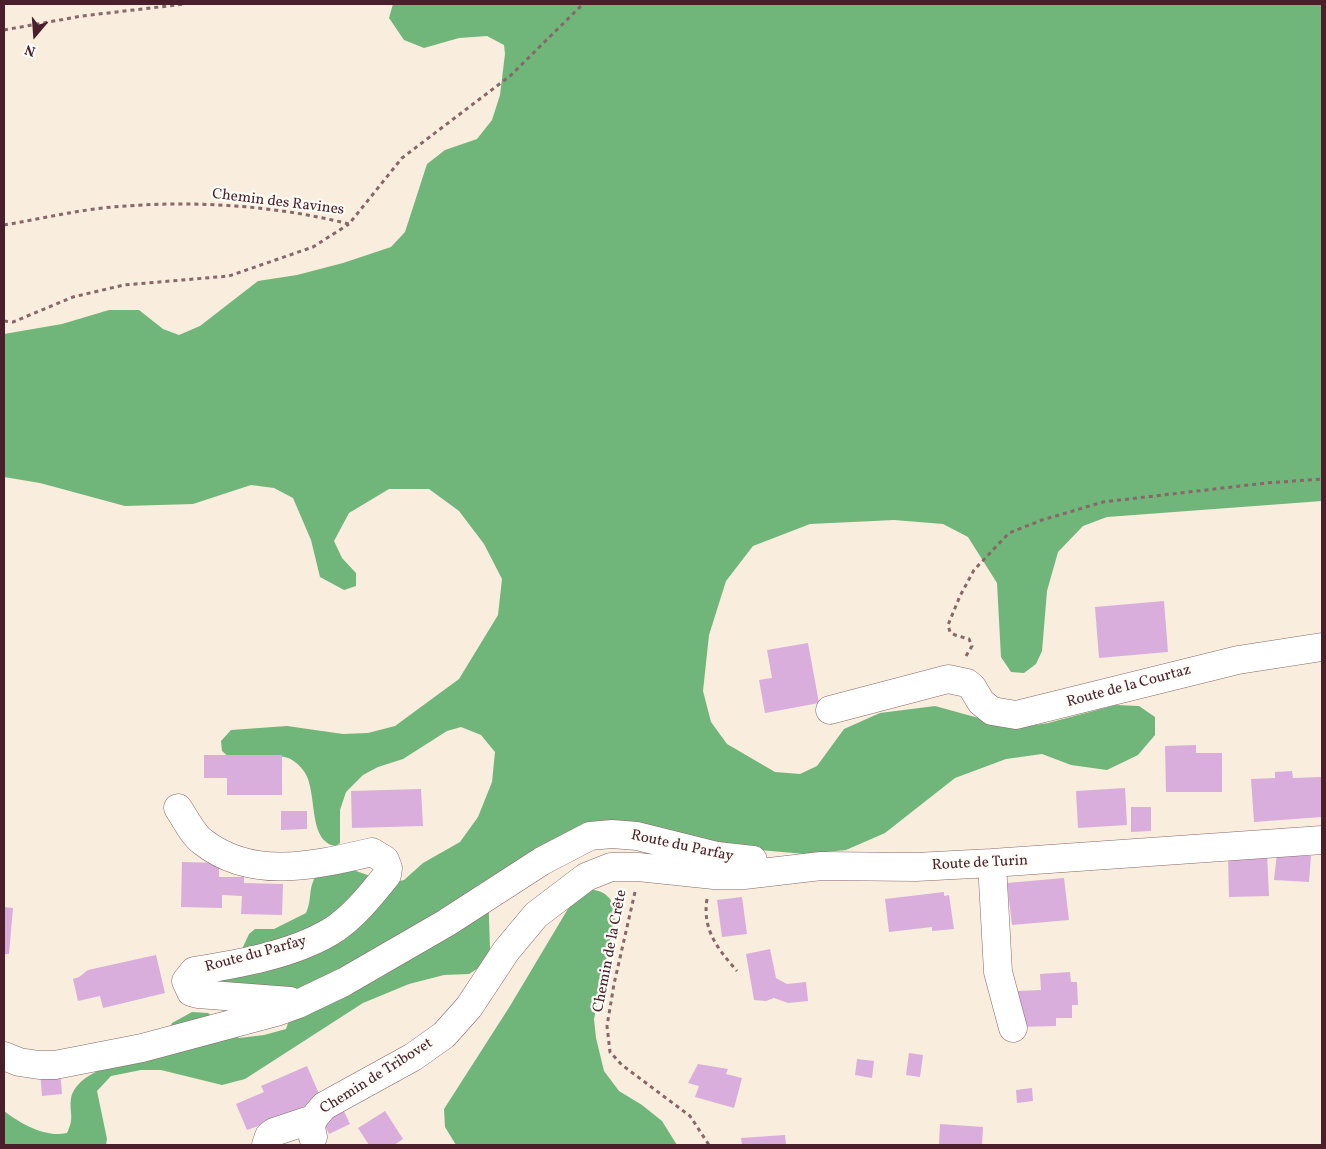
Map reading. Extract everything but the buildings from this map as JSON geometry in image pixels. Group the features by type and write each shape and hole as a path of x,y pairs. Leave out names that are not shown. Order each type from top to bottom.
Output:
{"street":[{"name":"Route de la Courtaz","path":"955,669 972,688 981,702 992,711 1016,714 1238,660 1322,647"},
{"path":"830,710 955,669"},
{"name":"Route du Parfay","path":"178,808 201,841 220,853 244,862 295,868 372,852 385,860 388,868 387,876 350,917 331,932 277,953 194,971 186,981 191,992 198,994 292,1001 298,1004"},
{"name":"Route du Parfay","path":"4,1056 19,1062 39,1066 55,1064 142,1048 276,1012 298,1004 344,982 429,933 542,861 590,836 612,834 655,839 717,856 770,863 775,865 778,871"},
{"name":"Route de Turin","path":"638,867 714,875 744,875 821,866 916,867 1322,840"},
{"path":"992,863 998,972 1013,1028"},
{"name":"Chemin de Tribovet","path":"266,1145 269,1136 274,1132 313,1128 324,1106 339,1096 413,1057 444,1036 470,1008 519,933 555,898 586,876 611,867 638,867"}],"path":[{"path":"4,30 82,16 185,4"},
{"name":"Chemin des Ravines","path":"4,225 113,207 216,204 317,216 349,224 402,158 510,76 583,4"},
{"path":"4,320 13,322 73,296 124,285 229,276 313,247 349,224"},
{"path":"955,669 972,646 969,639 950,632 948,625 960,596 974,570 1009,533 1042,520 1103,502 1256,484 1322,479"},
{"name":"Chemin de la Crête","path":"638,867 633,907 612,992 607,1026 610,1052 622,1065 690,1116 709,1145"},
{"path":"714,875 705,914 716,946 737,971"}],"green space":[{"path":"393,4 1322,4 1322,501 1107,517 1083,526 1058,552 1047,591 1042,651 1036,664 1024,673 1011,672 1001,657 997,583 968,537 943,524 894,520 810,524 753,546 726,581 709,635 703,691 711,722 727,744 775,772 800,774 817,766 844,729 880,713 935,706 1015,728 1048,723 1116,705 1139,706 1155,717 1155,735 1138,755 1107,770 1071,765 1042,754 1006,759 955,778 885,833 846,850 805,854 714,846 602,846 488,887 490,949 483,965 469,974 444,975 409,984 363,1003 245,1079 222,1085 161,1070 141,1070 111,1076 97,1091 107,1139 106,1145 4,1145 4,1111 18,1121 42,1132 51,1134 67,1133 71,1119 71,1099 75,1089 84,1080 108,1066 160,1050 172,1023 192,1012 208,1013 239,1038 264,1035 286,1029 289,1020 217,985 213,980 237,960 249,934 255,929 274,929 306,913 312,885 317,874 353,870 391,883 404,880 423,863 460,842 478,817 492,782 495,752 481,735 461,727 447,731 403,759 378,767 363,775 346,792 340,810 340,843 336,846 327,842 320,835 308,779 295,762 286,757 278,756 244,762 230,758 222,751 221,741 231,730 287,726 343,734 368,733 395,726 459,679 498,615 502,579 484,544 459,511 429,489 389,489 349,513 334,541 342,558 356,573 356,586 344,590 320,577 311,540 293,498 274,488 251,485 193,504 125,506 40,483 4,477 4,334 62,324 109,310 139,310 163,329 179,335 200,326 258,281 297,275 343,263 391,247 405,232 427,164 445,150 477,139 492,120 500,95 505,54 504,45 487,36 459,38 424,48 404,40 389,18"},
{"path":"586,889 606,894 612,901 616,912 594,1019 596,1038 604,1071 619,1091 642,1105 662,1121 677,1145 456,1145 445,1127 444,1109 510,1006 575,897"}]}
